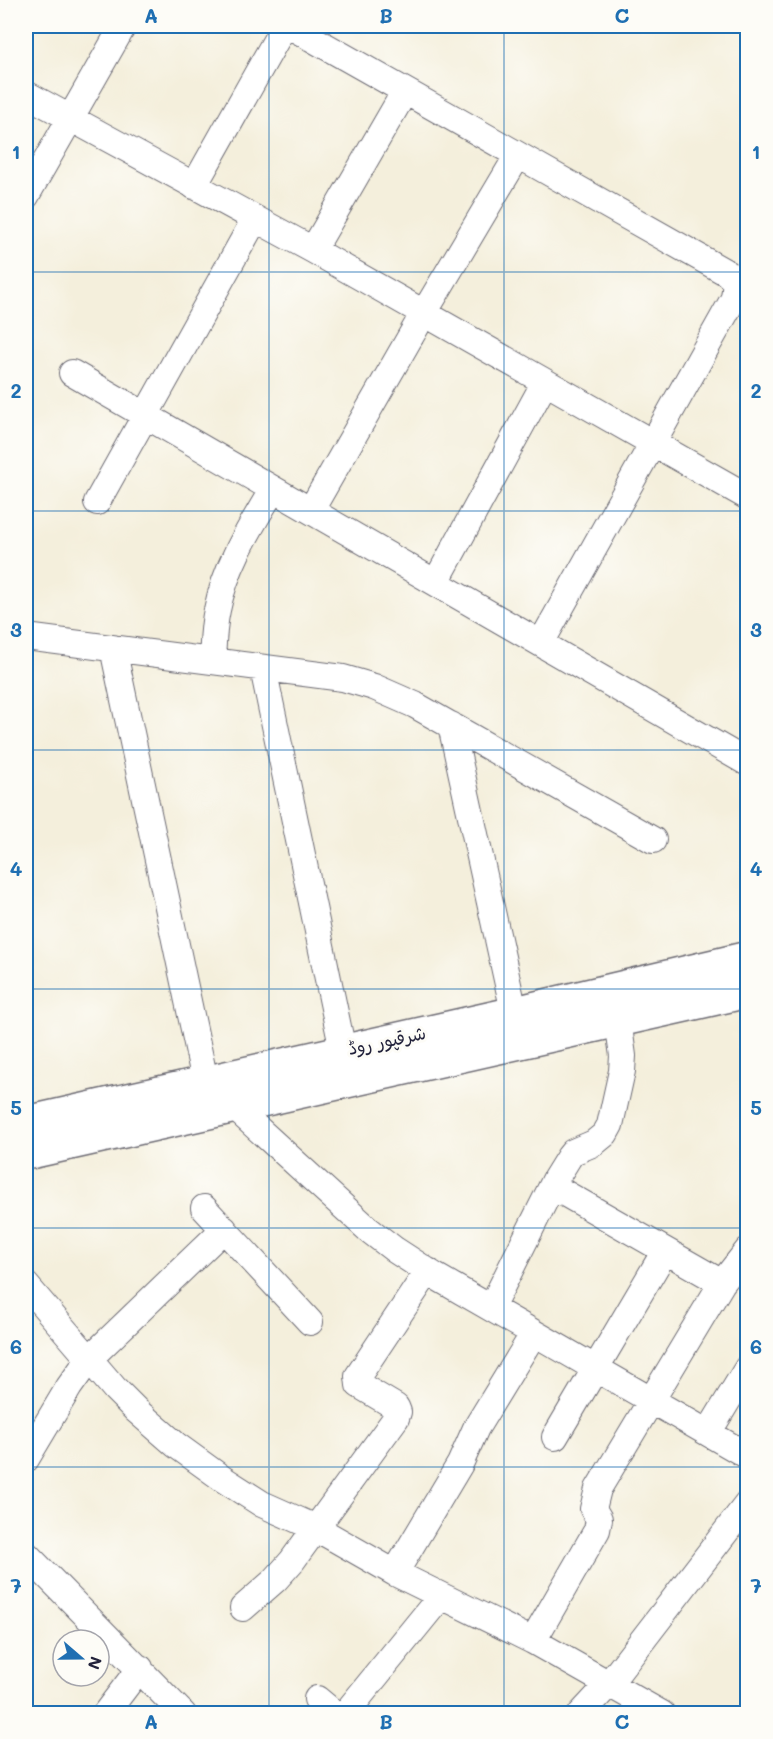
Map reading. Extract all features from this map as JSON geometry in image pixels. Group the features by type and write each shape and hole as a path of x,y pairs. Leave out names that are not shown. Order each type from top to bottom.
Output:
{"main road":[{"name":"شرقپور روڈ","path":"26,1153 346,1065 518,1027 747,958"},
{"name":"شرقپور روڈ","path":"518,1027 618,1020 747,991"},
{"name":"شرقپور روڈ","path":"26,1123 216,1099"}],"street":[{"path":"26,196 123,26"},
{"path":"194,186 284,26"},
{"path":"290,26 727,273 736,282 734,298 541,643"},
{"path":"313,250 405,91"},
{"path":"26,94 313,250 747,497"},
{"path":"310,510 518,155"},
{"path":"97,502 255,219"},
{"path":"72,373 747,763"},
{"path":"436,582 545,382"},
{"path":"212,661 216,613 228,572 273,489"},
{"path":"26,637 344,678 374,687 452,725 653,840"},
{"path":"113,648 216,1099 395,1250 747,1456"},
{"path":"263,668 346,1065"},
{"path":"452,725 518,1027"},
{"path":"491,1308 552,1186 573,1152 594,1143 605,1134 610,1125 622,1071 618,1020"},
{"path":"552,1186 722,1283"},
{"path":"204,1208 310,1322"},
{"path":"26,1459 69,1387 89,1359 224,1229"},
{"path":"533,1641 597,1530 599,1519 593,1509 598,1489 722,1283 747,1250"},
{"path":"555,1437 665,1251"},
{"path":"243,1608 292,1562 396,1418 398,1412 396,1407 359,1385 358,1376 428,1271"},
{"path":"26,1285 137,1411 223,1479 262,1504 316,1528 441,1596 533,1641 608,1685 663,1713"},
{"path":"396,1572 460,1464 476,1428 534,1333"},
{"path":"708,1433 747,1367"},
{"path":"581,1713 608,1685 747,1503"},
{"path":"26,1554 183,1713"},
{"path":"345,1713 441,1596"},
{"path":"105,1713 140,1668"}]}
